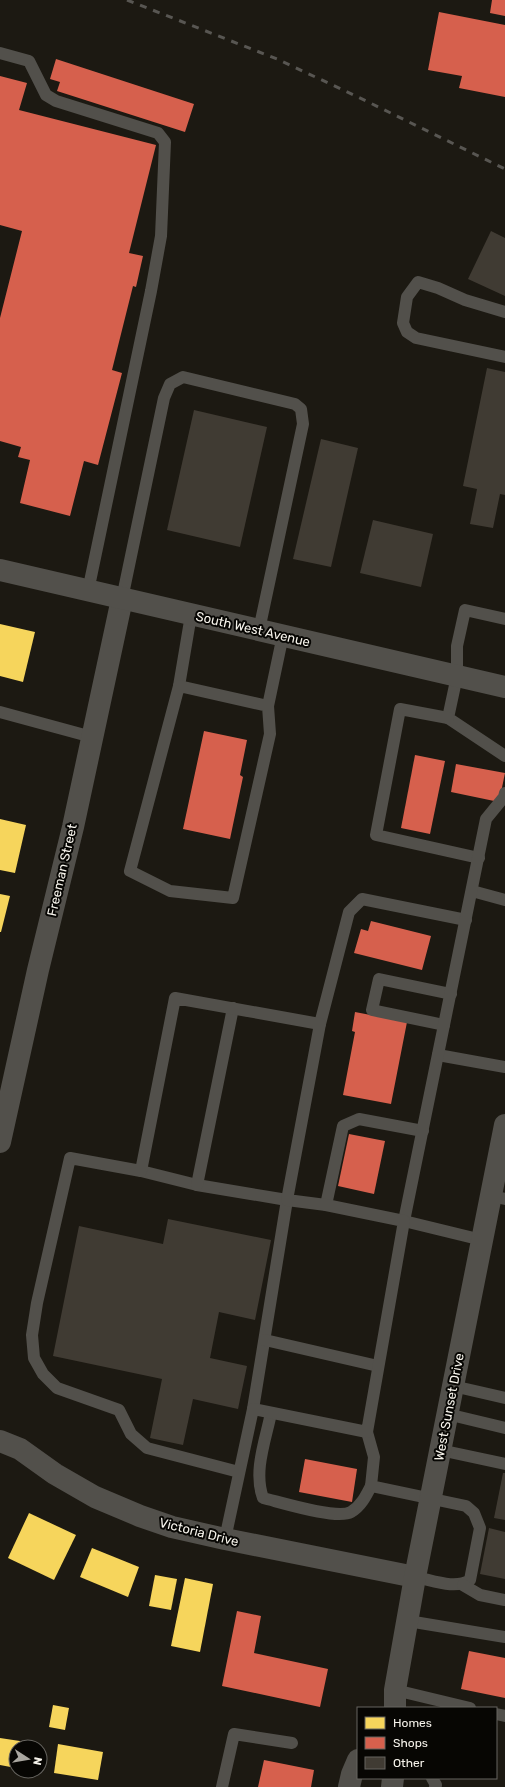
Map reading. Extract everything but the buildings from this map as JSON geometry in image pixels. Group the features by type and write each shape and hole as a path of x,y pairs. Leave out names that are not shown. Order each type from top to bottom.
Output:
{"street":[{"name":"South West Avenue","path":"0,570 505,687"},
{"name":"Freeman Street","path":"0,1142 122,599"},
{"name":"West Sunset Drive","path":"391,1702 482,1240 498,1198 505,1125"},
{"name":"Victoria Drive","path":"0,1441 20,1449 55,1474 95,1497 140,1516 172,1527 415,1577"},
{"path":"349,1787 357,1762"}],"lane":[{"path":"0,53 29,61 46,95 56,101 158,133 165,142 161,236 88,590"},
{"path":"505,312 465,300 438,288 418,282 407,297 403,323 407,332 416,338 505,357"},
{"path":"122,599 164,398 170,384 183,377 295,404 301,409 303,424 259,630"},
{"path":"448,718 457,676 457,646 465,610 505,619"},
{"path":"191,615 179,686 130,871 170,891 233,898 270,734 268,706 283,635"},
{"path":"179,686 268,706"},
{"path":"478,858 376,835 400,710 448,718 505,756"},
{"path":"0,712 92,736"},
{"path":"271,1413 259,1473 259,1488 263,1498 332,1514 350,1513 362,1503 372,1486 374,1457 366,1432 404,1221 486,819 504,797 505,793"},
{"path":"472,891 505,900"},
{"path":"225,1539 253,1409 287,1200 320,1024 349,912 362,900 466,920"},
{"path":"444,1025 372,1010 378,979 451,994"},
{"path":"141,1171 175,998 320,1024"},
{"path":"197,1185 233,1008"},
{"path":"438,1055 505,1067"},
{"path":"326,1205 343,1126 359,1119 423,1131"},
{"path":"239,1472 147,1448 131,1434 119,1410 57,1388 43,1374 34,1358 32,1335 37,1303 70,1158 141,1171 197,1185 326,1205 404,1221 482,1240"},
{"path":"264,1340 378,1366"},
{"path":"453,1386 505,1398"},
{"path":"253,1409 366,1432"},
{"path":"447,1414 505,1428"},
{"path":"440,1450 505,1464"},
{"path":"372,1486 466,1506 474,1513 480,1528 470,1580 463,1584 455,1585 415,1577"},
{"path":"463,1584 480,1596 505,1600"},
{"path":"408,1621 505,1637"},
{"path":"391,1702 457,1707"},
{"path":"222,1787 234,1734 292,1743"}],"railway":[{"path":"127,0 277,59 505,169"}]}
